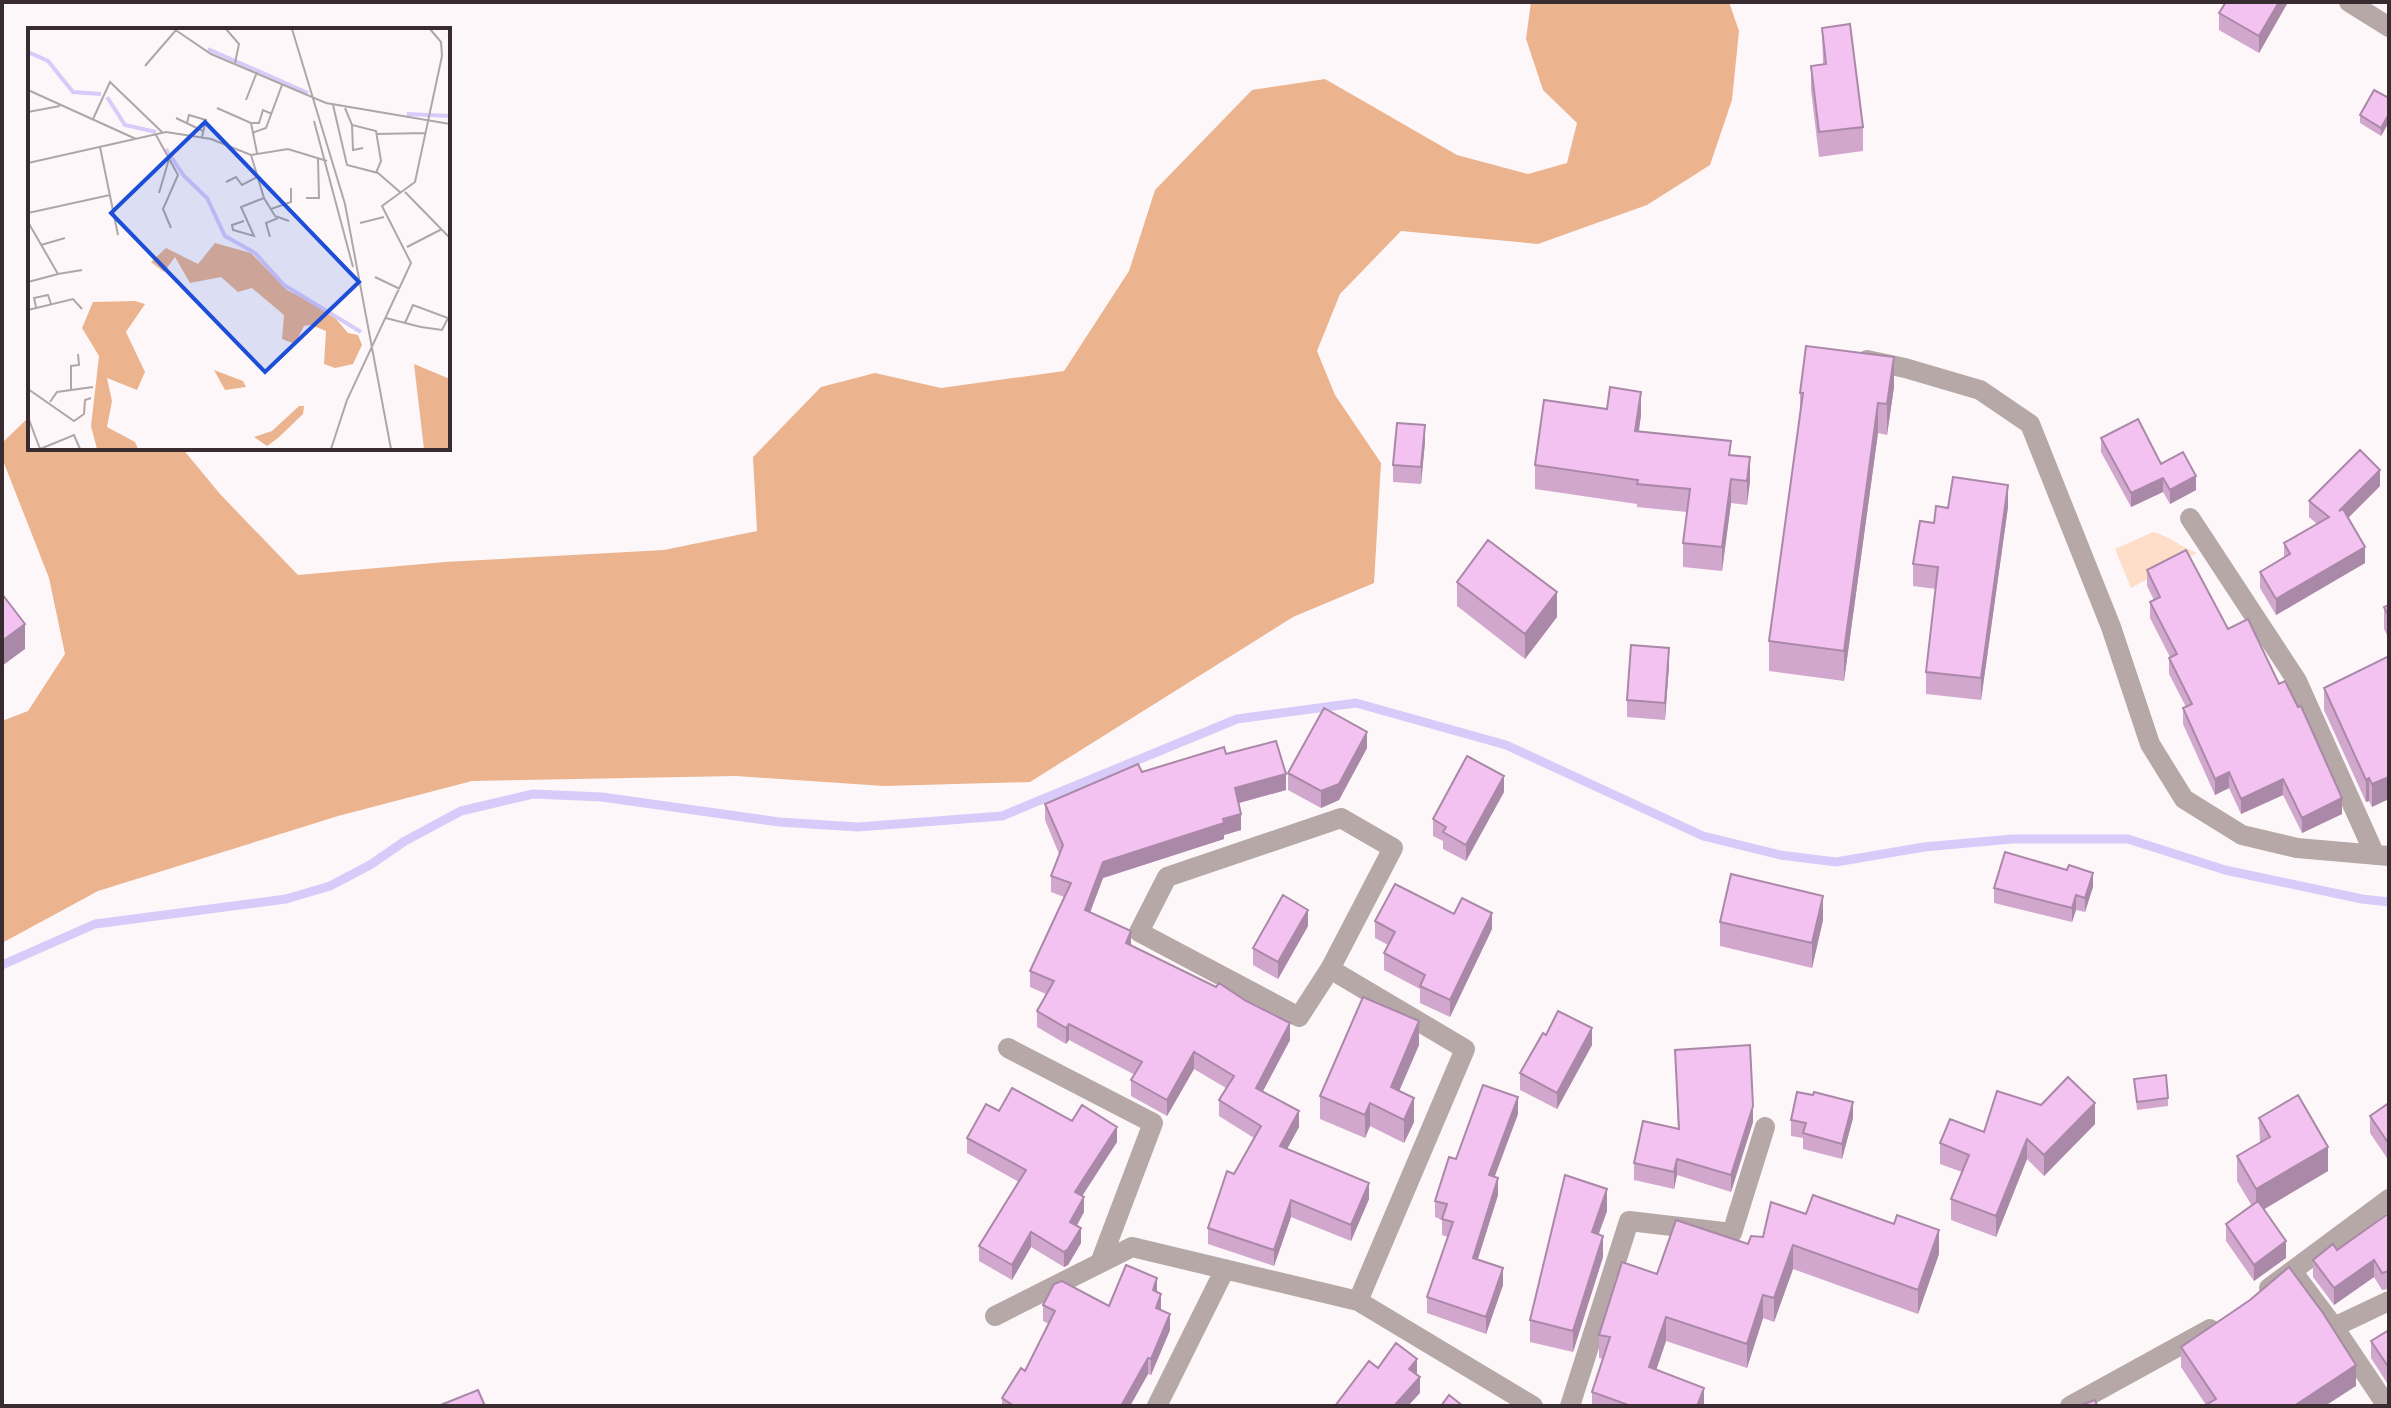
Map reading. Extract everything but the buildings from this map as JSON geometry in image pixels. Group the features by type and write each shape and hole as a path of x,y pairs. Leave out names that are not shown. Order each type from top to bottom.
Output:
{"street":[{"path":"2349,2 2389,27"},
{"path":"1843,355 1905,368 1980,390 2030,424 2111,627 2150,744 2184,799 2242,835 2297,848 2382,855"},
{"path":"2190,518 2297,681 2382,855"},
{"path":"1341,818 1393,848 1330,969 1299,1017 1139,932 1167,877 1341,818"},
{"path":"1330,969 1465,1049 1358,1301"},
{"path":"1008,1048 1153,1123 1100,1263"},
{"path":"1570,1406 1629,1221 1732,1233 1765,1127"},
{"path":"2256,1296 2389,1199"},
{"path":"995,1316 1132,1247 1358,1301 1533,1406"},
{"path":"1157,1406 1225,1269"},
{"path":"2292,1271 2387,1406"},
{"path":"2334,1327 2389,1301"},
{"path":"2070,1406 2221,1322"}],"shaded area":[{"path":"1531,2 1729,2 1739,31 1732,100 1710,165 1647,205 1538,244 1401,231 1340,294 1317,351 1335,395 1381,463 1374,583 1293,617 1030,782 884,786 736,776 472,781 338,816 98,891 2,943 2,721 28,711 65,654 49,578 2,458 2,443 28,418 28,450 184,450 220,494 298,575 445,562 664,550 757,531 753,457 821,387 875,373 941,388 1064,371 1129,271 1155,190 1252,90 1325,79 1457,155 1528,174 1567,163 1577,123 1543,90 1526,39"},
{"path":"2153,532 2197,553 2131,588 2115,549"}],"waterway":[{"path":"2,965 95,924 286,899 330,886 461,811 533,794 602,797 779,822 858,827 1002,816 1237,719 1356,703 1506,745 1703,836 1780,855 1836,862 1924,847 2012,839 2128,839 2225,870 2389,902"}]}
